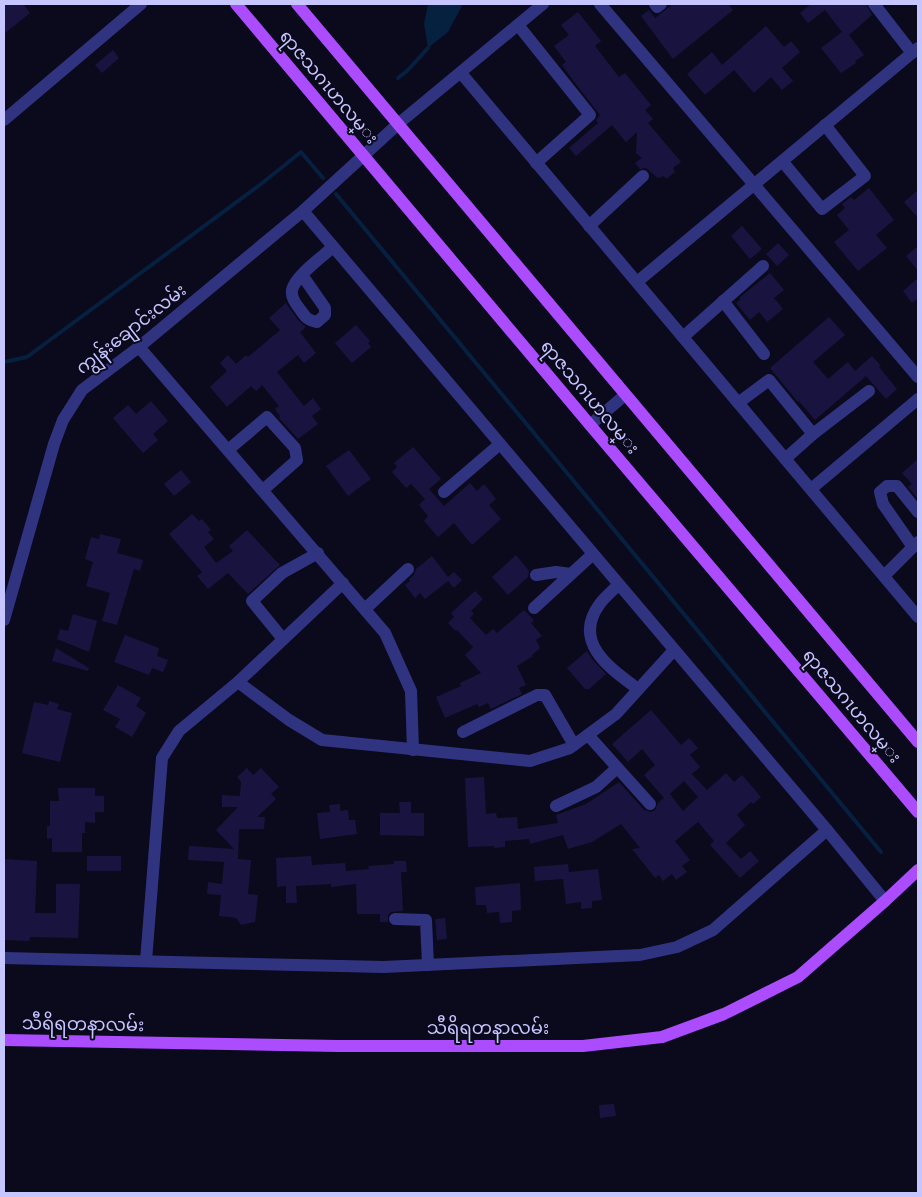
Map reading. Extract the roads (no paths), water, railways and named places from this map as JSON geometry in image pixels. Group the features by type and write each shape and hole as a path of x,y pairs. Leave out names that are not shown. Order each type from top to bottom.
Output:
{"main road":[{"name":"ရာဇသဂၤဟလမ္း","path":"236,4 918,812"},
{"name":"ရာဇသဂၤဟလမ္း","path":"297,4 918,742"},
{"name":"သီရိရတနာလမ်း","path":"4,1040 338,1046 583,1046 662,1037 724,1014 798,977 918,870"}],"street":[{"path":"4,120 127,8 141,4"},
{"name":"ကျွန်းချောင်းလမ်း","path":"4,620 54,444 63,420 82,390 139,347 303,211 398,124 543,4"},
{"path":"600,4 918,377"},
{"path":"654,4 657,7 661,4"},
{"path":"637,282 915,50 874,4"},
{"path":"518,25 590,115 536,163"},
{"path":"461,73 918,617"},
{"path":"783,162 822,209 865,176 825,125"},
{"path":"589,226 643,176"},
{"path":"303,211 885,901"},
{"path":"302,275 333,247"},
{"path":"683,337 763,266"},
{"path":"723,301 764,354"},
{"path":"139,347 385,633 411,691 412,750"},
{"path":"738,403 769,380 813,434"},
{"path":"785,459 813,434 870,391"},
{"path":"590,425 625,395"},
{"path":"811,489 918,399"},
{"path":"228,450 267,417 296,448 297,460 263,490"},
{"path":"444,492 500,444"},
{"path":"884,576 916,544 883,504 880,492 887,486 898,486 918,512"},
{"path":"284,639 252,601 282,573 318,553"},
{"path":"534,608 593,554"},
{"path":"365,609 408,570"},
{"path":"536,574 556,572 571,574"},
{"path":"146,961 162,758 179,731 238,682 343,583"},
{"path":"615,588 598,606 589,627 592,646 611,669 638,689"},
{"path":"238,682 289,720 322,740 530,760 574,745 616,714 674,650"},
{"path":"463,732 537,695 545,695 574,745"},
{"path":"588,735 650,804"},
{"path":"556,806 596,787 617,768"},
{"path":"4,958 384,967 640,955 677,947 713,930 827,830"},
{"path":"395,919 426,920 428,965"}],"water":[{"path":"428,4 463,4 448,32 428,48 424,24"}],"waterway":[{"path":"398,78 428,48"},
{"path":"4,362 27,357 261,184 301,152 323,178"},
{"path":"336,194 881,852"}]}
